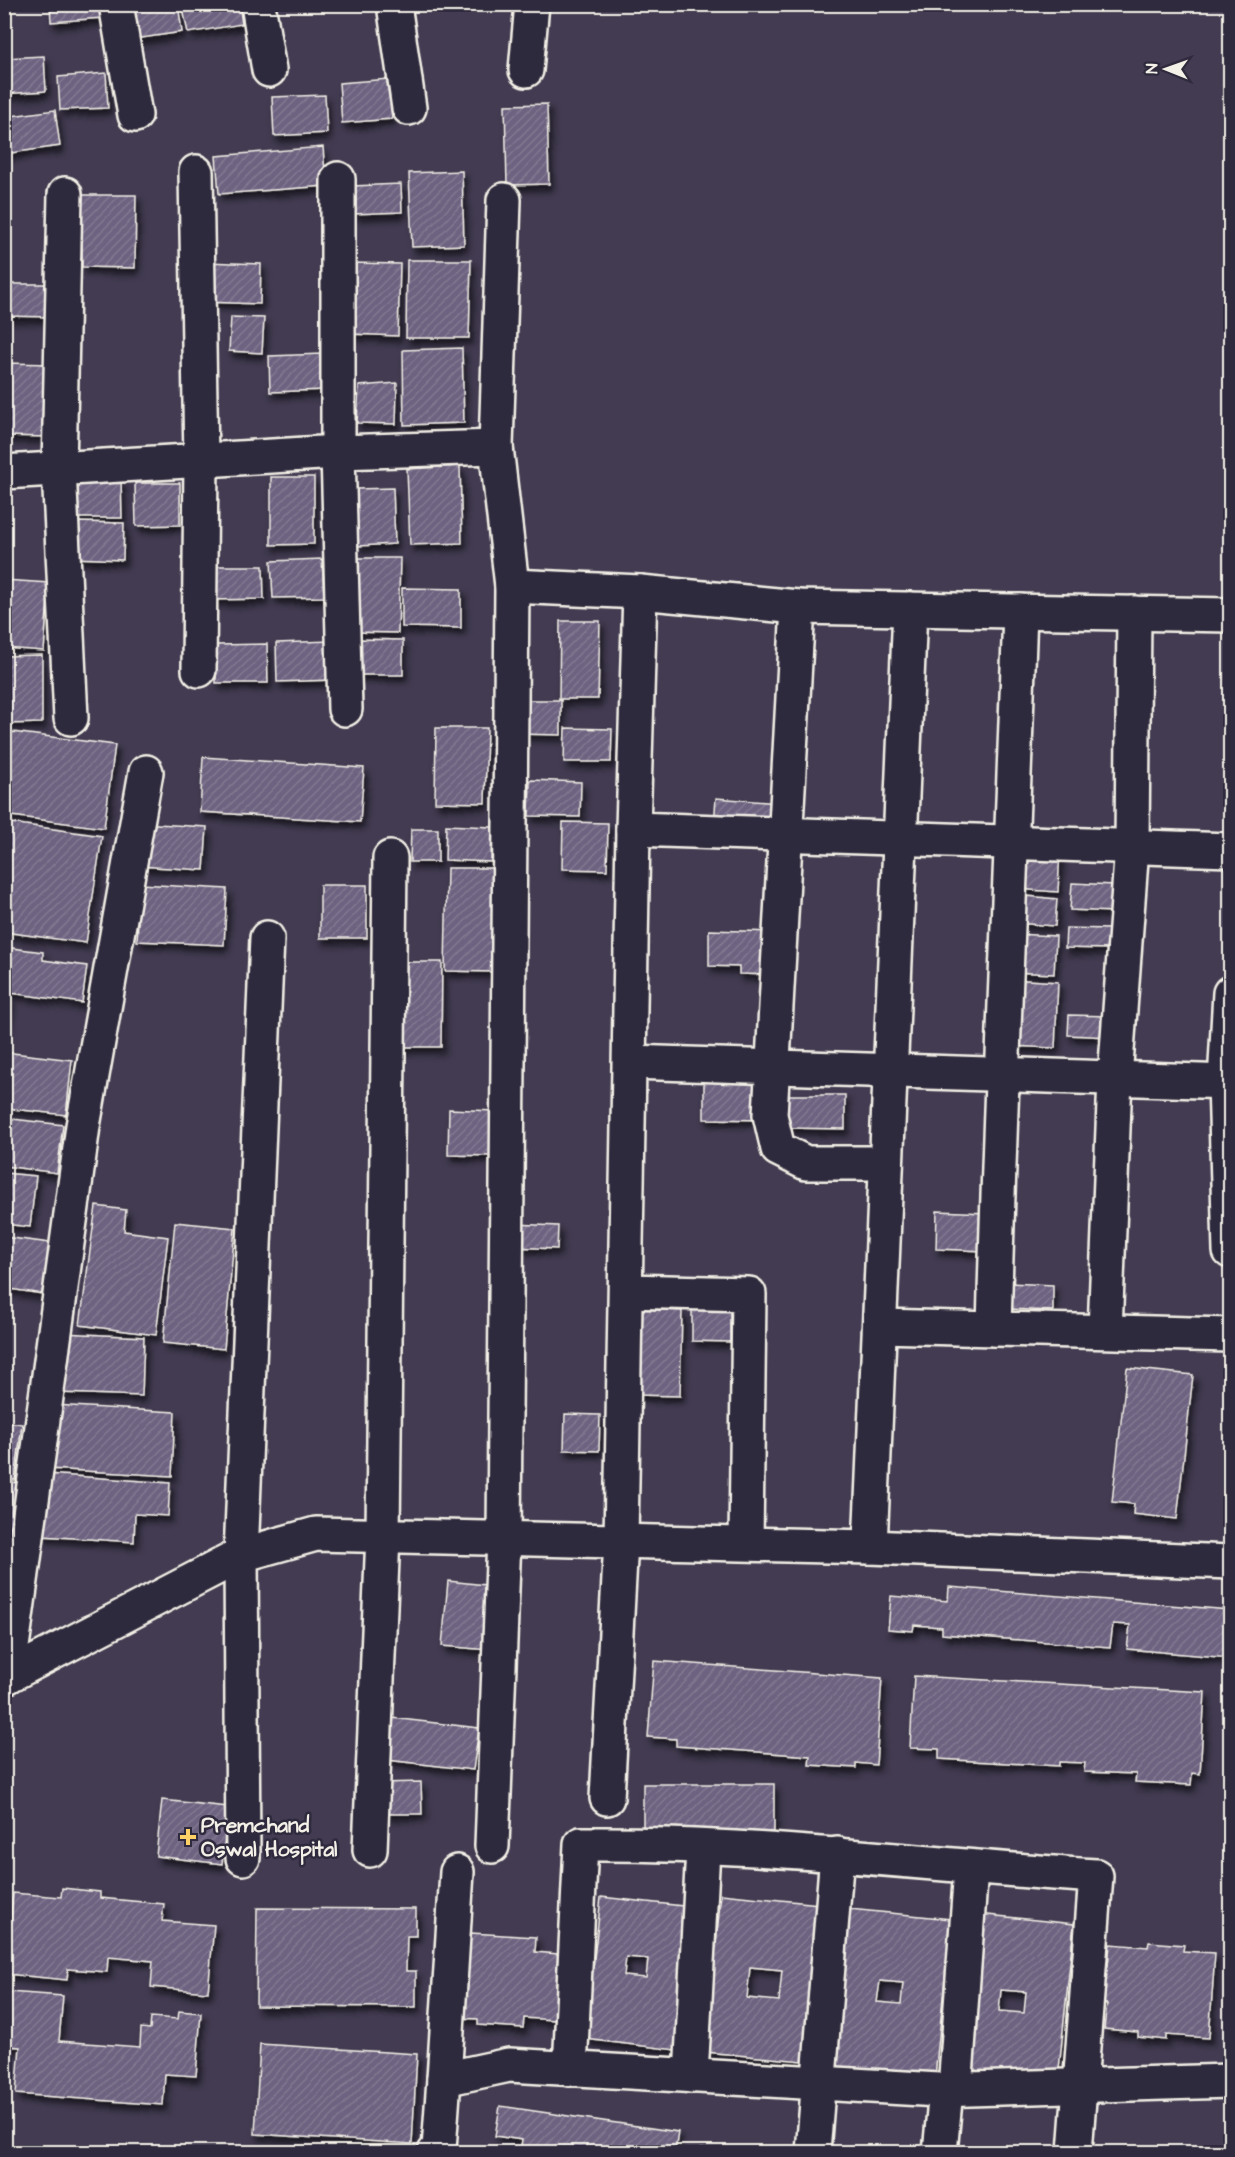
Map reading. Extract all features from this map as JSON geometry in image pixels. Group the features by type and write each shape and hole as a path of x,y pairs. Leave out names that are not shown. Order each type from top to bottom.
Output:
{"street":[{"path":"116,4 135,115"},
{"path":"258,4 269,70"},
{"path":"394,4 409,108"},
{"path":"526,70 532,4"},
{"path":"196,172 201,460 199,670"},
{"path":"338,179 338,452 345,709"},
{"path":"65,194 59,469 71,718"},
{"path":"492,1846 504,1538 512,586 496,447 504,200"},
{"path":"4,472 338,452 496,447"},
{"path":"512,586 640,592 798,607 1230,615"},
{"path":"607,1798 621,1541 633,829 640,592"},
{"path":"798,607 770,1115 778,1149 806,1163 886,1163"},
{"path":"870,1547 910,609"},
{"path":"994,1329 1000,1074 1013,843 1020,611"},
{"path":"1105,1331 1115,1078 1132,846 1134,613"},
{"path":"6,1677 83,1126 146,772"},
{"path":"633,829 1230,850"},
{"path":"370,1851 383,1535 390,858"},
{"path":"243,1858 242,1555 267,938"},
{"path":"1230,993 1228,1082 1230,1251"},
{"path":"630,1062 1228,1082"},
{"path":"626,1291 749,1294 746,1543"},
{"path":"880,1326 1230,1335"},
{"path":"6,1677 242,1555 316,1534 746,1543 1230,1562"},
{"path":"570,2069 582,1844 837,1854 971,1868 1096,1876 1075,2152"},
{"path":"691,2076 703,1848"},
{"path":"813,2152 837,1854"},
{"path":"940,2152 951,2090 971,1868"},
{"path":"435,2152 438,2149 444,2079 457,1872"},
{"path":"444,2079 509,2065 951,2090 1230,2081"}],"building":[{"path":"50,4 100,4 102,18 51,22"},
{"path":"123,4 178,4 182,32 128,40"},
{"path":"182,4 239,4 242,24 188,33"},
{"path":"44,56 46,91 4,94 4,58"},
{"path":"106,73 108,108 60,110 58,77"},
{"path":"389,79 392,119 342,123 339,83"},
{"path":"325,95 327,133 274,136 272,97"},
{"path":"547,104 549,184 507,185 505,105"},
{"path":"55,110 60,146 4,154 4,117"},
{"path":"323,147 326,186 219,194 216,156"},
{"path":"462,171 464,245 412,247 409,173"},
{"path":"401,184 402,212 353,214 352,186"},
{"path":"82,195 136,195 135,268 82,267"},
{"path":"407,260 471,260 469,338 406,338"},
{"path":"204,262 261,264 260,304 203,302"},
{"path":"351,263 400,264 398,336 350,334"},
{"path":"4,284 54,284 54,317 4,316"},
{"path":"231,317 264,318 262,353 229,351"},
{"path":"462,348 464,423 404,425 403,350"},
{"path":"323,354 325,390 270,392 269,356"},
{"path":"4,363 51,364 50,437 4,436"},
{"path":"397,383 396,424 357,423 359,386"},
{"path":"460,466 462,543 410,545 407,469"},
{"path":"271,477 314,477 314,544 271,545"},
{"path":"121,480 122,518 72,518 71,481"},
{"path":"135,483 180,483 180,525 136,526"},
{"path":"393,488 395,544 358,546 356,489"},
{"path":"73,522 124,523 123,560 73,558"},
{"path":"352,558 400,558 398,633 351,632"},
{"path":"322,559 324,597 273,598 271,561"},
{"path":"209,566 263,566 264,599 209,600"},
{"path":"4,580 49,583 44,651 4,648"},
{"path":"402,588 461,589 461,628 402,627"},
{"path":"560,621 600,621 598,699 559,699"},
{"path":"351,639 403,640 403,675 351,675"},
{"path":"331,641 332,680 277,682 276,643"},
{"path":"267,644 268,683 216,683 216,645"},
{"path":"42,655 42,723 4,724 4,656"},
{"path":"519,700 561,700 561,735 518,734"},
{"path":"436,728 487,728 485,803 435,802"},
{"path":"565,728 612,729 611,762 564,762"},
{"path":"4,731 115,745 104,828 4,815"},
{"path":"203,757 364,768 360,822 200,812"},
{"path":"530,780 581,782 580,817 529,816"},
{"path":"716,798 779,803 777,829 714,825"},
{"path":"4,822 102,836 86,943 4,932"},
{"path":"563,822 608,823 607,870 562,869"},
{"path":"140,823 207,827 204,870 137,866"},
{"path":"446,825 492,827 491,862 445,860"},
{"path":"411,829 438,829 438,862 410,862"},
{"path":"1019,846 1060,849 1058,892 1016,889"},
{"path":"447,868 495,868 493,972 445,971"},
{"path":"1072,883 1114,885 1113,912 1070,910"},
{"path":"140,884 227,889 224,945 137,941"},
{"path":"320,885 367,885 367,938 320,938"},
{"path":"1016,895 1057,899 1055,926 1014,923"},
{"path":"1066,928 1110,929 1109,949 1065,948"},
{"path":"709,930 775,932 774,975 739,974 739,967 709,966"},
{"path":"1013,934 1056,936 1054,974 1010,972"},
{"path":"4,947 43,952 43,960 87,966 82,1003 4,992"},
{"path":"399,962 442,962 441,1047 399,1047"},
{"path":"1010,979 1058,982 1055,1048 1007,1046"},
{"path":"4,998 10,998 4,1037"},
{"path":"1069,1015 1110,1016 1109,1037 1068,1035"},
{"path":"4,1052 72,1060 66,1115 4,1108"},
{"path":"704,1076 768,1077 767,1120 704,1119"},
{"path":"788,1095 845,1095 845,1129 788,1128"},
{"path":"449,1109 494,1111 492,1156 448,1155"},
{"path":"4,1118 63,1125 57,1173 4,1166"},
{"path":"4,1173 36,1176 30,1227 4,1224"},
{"path":"96,1206 126,1210 124,1231 168,1237 156,1335 80,1325"},
{"path":"937,1211 987,1213 986,1251 936,1249"},
{"path":"175,1222 235,1228 224,1349 163,1343"},
{"path":"514,1224 558,1226 557,1249 513,1247"},
{"path":"4,1237 50,1243 42,1294 4,1288"},
{"path":"1008,1283 1053,1285 1053,1311 1008,1309"},
{"path":"692,1308 730,1308 730,1342 692,1341"},
{"path":"637,1309 682,1311 680,1396 635,1395"},
{"path":"62,1333 144,1337 142,1396 60,1393"},
{"path":"1127,1368 1193,1375 1177,1519 1133,1514 1134,1504 1112,1502"},
{"path":"53,1405 175,1412 172,1476 49,1469"},
{"path":"565,1414 600,1415 599,1451 564,1450"},
{"path":"4,1421 22,1424 15,1480 4,1479"},
{"path":"46,1474 170,1483 168,1516 135,1514 134,1542 42,1536"},
{"path":"4,1481 17,1483 10,1537 4,1536"},
{"path":"448,1581 495,1586 489,1650 442,1646"},
{"path":"949,1587 1230,1610 1230,1658 1127,1649 1130,1625 1113,1624 1110,1647 942,1634 942,1627 914,1625 913,1631 888,1629 891,1596 948,1601"},
{"path":"654,1661 882,1678 876,1765 856,1763 856,1768 809,1765 810,1756 676,1746 676,1739 648,1737"},
{"path":"914,1676 1205,1692 1200,1774 1192,1773 1191,1785 1135,1782 1136,1774 1084,1772 1085,1763 1059,1762 1059,1766 939,1759 939,1749 910,1748"},
{"path":"392,1718 479,1728 473,1770 387,1760"},
{"path":"421,1782 422,1814 378,1814 378,1783"},
{"path":"643,1784 774,1784 774,1832 643,1832"},
{"path":"162,1800 228,1807 222,1864 156,1856"},
{"path":"62,1888 100,1892 100,1898 164,1904 162,1921 214,1925 208,1992 151,1987 153,1961 108,1957 107,1972 68,1969 67,1980 6,1974 13,1893 61,1897"},
{"path":"721,1894 819,1904 803,2061 705,2052","holes":["750,1967 782,1970 779,2001 747,1998"]},
{"path":"601,1897 692,1907 676,2050 585,2039","holes":["626,1957 648,1959 646,1978 624,1976"]},
{"path":"257,1908 416,1909 416,1936 407,1936 406,1971 416,1971 416,2007 256,2006"},
{"path":"849,1909 951,1919 935,2076 834,2066","holes":["880,1981 903,1983 901,2004 877,2002"]},
{"path":"978,1914 1074,1924 1058,2079 962,2069","holes":["1001,1990 1026,1992 1024,2013 999,2011"]},
{"path":"471,1933 536,1937 535,1952 558,1954 555,2020 524,2018 523,2028 478,2025 478,2019 458,2018 462,1958 469,1958"},
{"path":"1149,1942 1184,1945 1183,1951 1215,1953 1209,2038 1166,2035 1166,2040 1138,2037 1138,2032 1104,2029 1107,2004 1097,2003 1100,1965 1108,1966 1110,1944 1148,1947"},
{"path":"8,1992 63,1996 59,2041 140,2047 141,2028 150,2029 151,2017 178,2019 179,2011 201,2013 196,2076 165,2074 163,2105 16,2094 20,2047 5,2046"},
{"path":"260,2044 417,2054 412,2144 255,2134"},
{"path":"500,2106 678,2132 675,2152 520,2152 522,2140 495,2136"},
{"path":"701,2148 746,2152 700,2152"}],"place":[{"name":"Premchand Oswal Hospital","path":"188,1837"}]}
